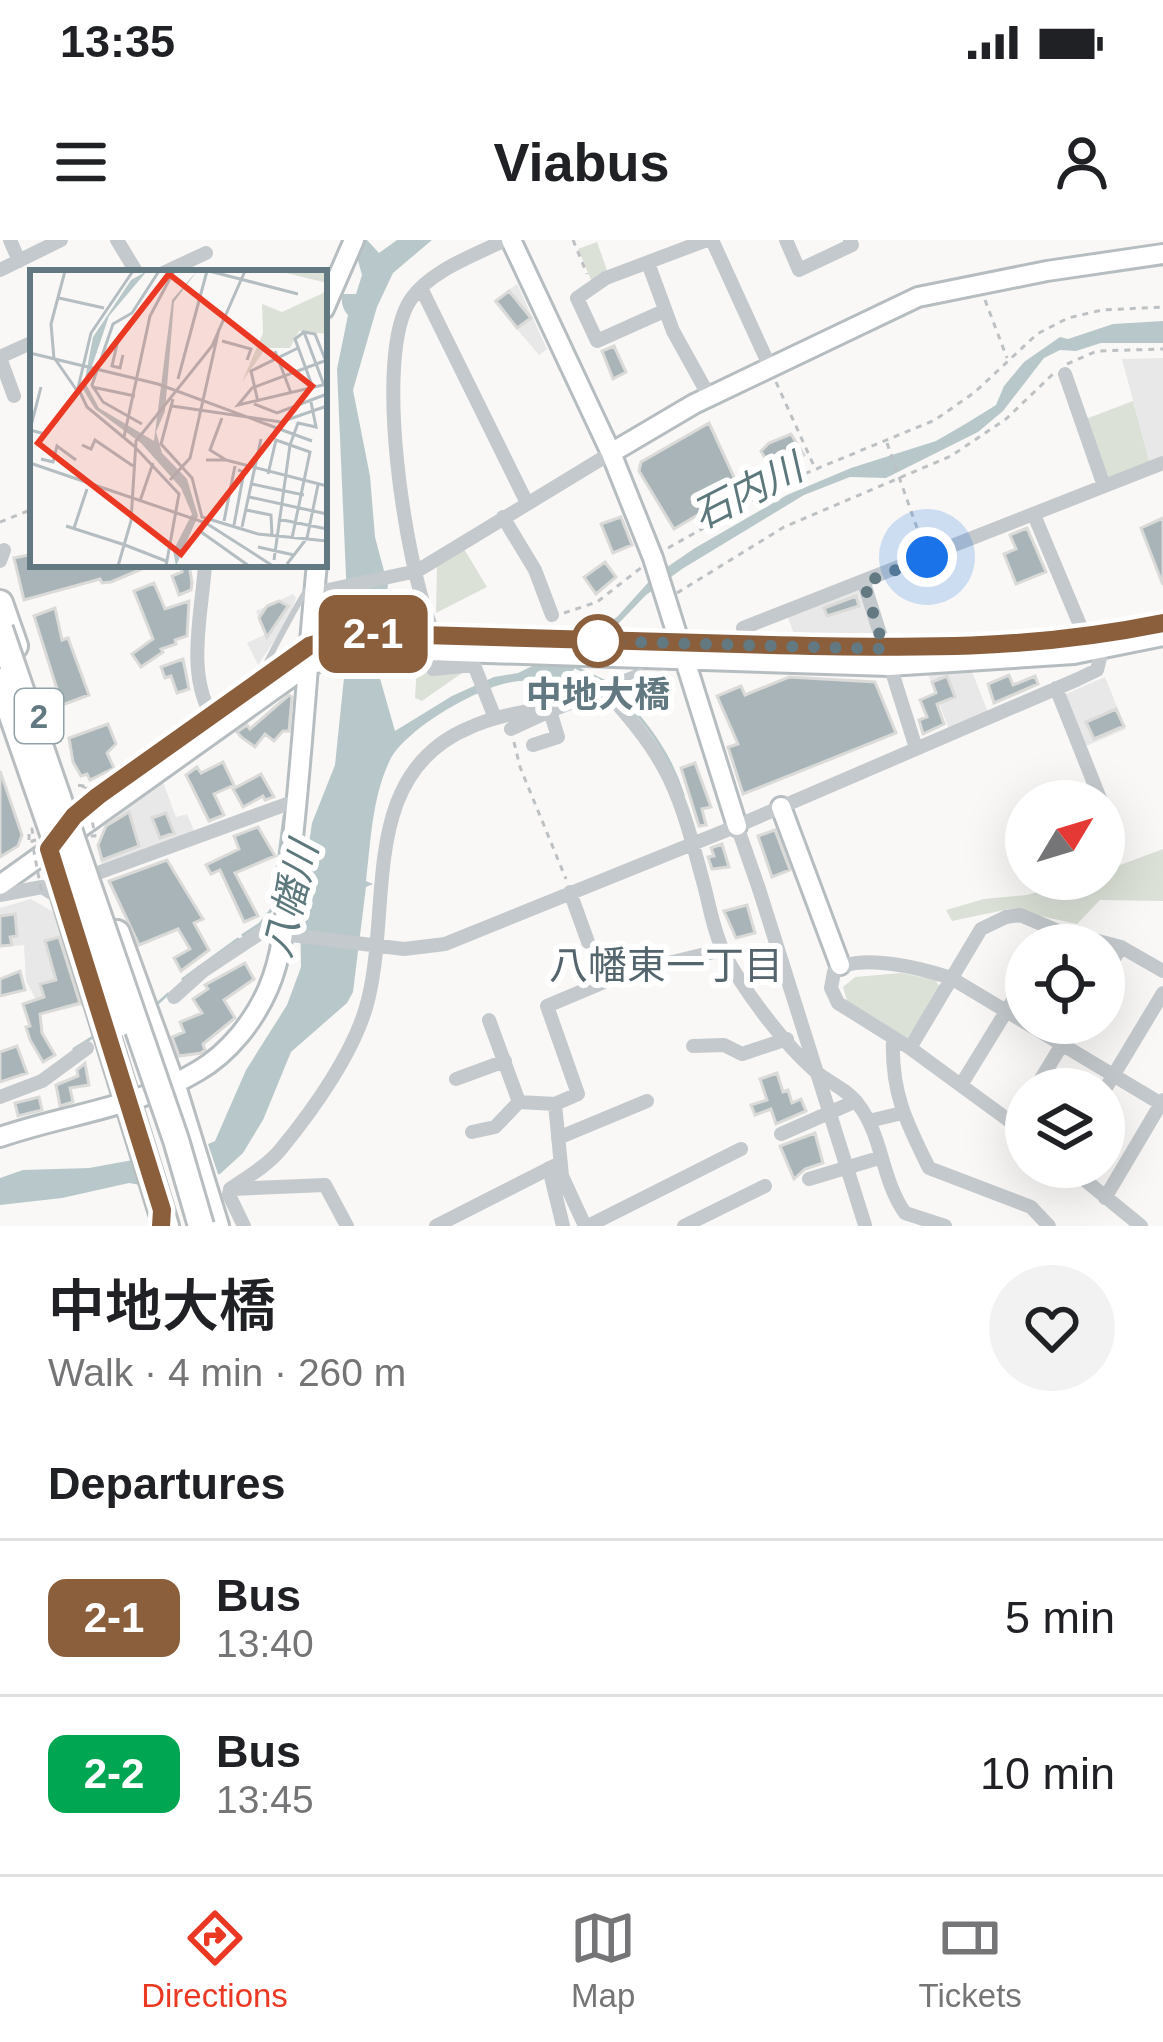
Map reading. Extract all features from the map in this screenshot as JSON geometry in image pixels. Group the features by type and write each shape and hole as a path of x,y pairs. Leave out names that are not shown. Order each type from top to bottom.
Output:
{"highway":[{"name":"2","path":"0,603 215,1193 219,1226"},
{"name":"2","path":"0,629 176,1139 201,1226"},
{"name":"2","path":"0,681 158,1134 185,1226"},
{"name":"2","path":"0,699 37,843 65,901 162,1217"}],"street":[{"path":"10,240 19,261"},
{"path":"0,270 60,240"},
{"path":"117,240 135,270"},
{"path":"493,714 474,665 433,668 424,643 394,437 392,383 396,333 409,302 421,288 508,240 610,453 671,597 737,826 865,1226"},
{"path":"664,311 597,340 577,298 593,286 709,240 770,367"},
{"path":"786,240 799,270 852,245 850,240"},
{"path":"327,302 352,241"},
{"path":"169,270 206,253"},
{"path":"0,1137 127,1106 174,1089 225,1050 254,1017 286,930 317,582 411,572 710,396 918,297 1163,254"},
{"path":"648,263 664,311 710,396"},
{"path":"421,288 527,503"},
{"path":"14,396 0,357 30,343"},
{"path":"1065,374 1103,486"},
{"path":"742,628 1163,463"},
{"path":"174,997 202,970 272,926 374,946 423,949 445,944 570,889 737,826 1097,670 1093,641 1034,514"},
{"path":"503,517 535,570 552,615"},
{"path":"205,567 197,682 215,721"},
{"path":"864,583 916,748"},
{"path":"1093,641 1163,622"},
{"path":"0,885 37,843 82,827 259,682 331,648 533,638 620,650 887,657 1163,636"},
{"path":"424,643 499,655 593,657 620,650"},
{"path":"608,686 621,675 620,650"},
{"path":"215,721 308,655"},
{"path":"511,729 546,710 640,675"},
{"path":"608,686 670,773 694,841 722,950 741,982 815,1071 873,1120 886,1183 904,1213 945,1226"},
{"path":"1056,688 1093,780"},
{"path":"215,1193 280,1151 341,1062 363,1018 389,827 400,787 440,743 493,714 546,710"},
{"path":"533,745 558,737 546,710"},
{"path":"95,874 298,800"},
{"path":"781,807 840,965"},
{"path":"0,895 42,887 65,901"},
{"path":"570,889 588,942"},
{"path":"910,1048 990,922 1020,915 1042,924"},
{"path":"1125,948 1163,971"},
{"path":"472,1132 495,1127 519,1102 555,1104 578,1094 547,1006 622,974 722,950"},
{"path":"840,965 902,966 951,978 1005,1010"},
{"path":"840,965 831,979 838,1003 910,1048 1005,1118"},
{"path":"1119,1068 1163,993"},
{"path":"961,1085 1005,1013"},
{"path":"489,1021 519,1102"},
{"path":"693,1046 724,1045 742,1054 788,1039"},
{"path":"893,1039 892,1076 902,1113 929,1168 1031,1207 1049,1226"},
{"path":"1058,1044 1100,1068"},
{"path":"1048,1068 1061,1046"},
{"path":"0,1097 42,1082 87,1048"},
{"path":"456,1079 505,1061"},
{"path":"1105,1198 1162,1103 1125,1082"},
{"path":"558,1138 647,1101"},
{"path":"781,1134 856,1101"},
{"path":"555,1104 554,1166 563,1226"},
{"path":"873,1120 902,1113"},
{"path":"554,1166 587,1226 741,1149"},
{"path":"809,1179 879,1158"},
{"path":"436,1226 554,1166"},
{"path":"215,1193 325,1184 347,1226"},
{"path":"683,1226 765,1186"},
{"path":"1093,1188 1141,1226"},
{"path":"215,1193 229,1195 244,1226"}],"lane":[{"path":"259,682 301,596 317,582"}],"path":[{"path":"573,240 593,286"},
{"path":"980,283 1008,360"},
{"path":"552,615 597,602 654,560 753,499 952,410 1037,334 1078,314 1163,307"},
{"path":"671,597 784,527 951,456 992,430 1074,360 1097,351 1163,349"},
{"path":"770,367 815,468"},
{"path":"887,443 927,557"},
{"path":"0,522 30,510"},
{"path":"511,729 520,767 570,889"},
{"path":"82,827 85,786"},
{"path":"588,942 599,984"}],"shaded area":[{"path":"360,240 367,240 379,253 397,240 432,240 393,273 377,307 353,390 370,476 375,537 388,586 382,608 379,675 395,731 452,696 563,651 617,617 654,576 787,495 936,441 967,423 996,405 1004,386 1024,362 1060,337 1068,339 1113,324 1163,321 1163,343 1101,343 1076,351 1060,350 1044,358 1003,411 978,432 886,478 850,477 804,495 682,569 646,595 564,680 493,687 425,724 398,748 379,789 366,881 373,884 366,887 353,992 347,1003 291,1052 263,1120 243,1153 220,1174 146,1186 129,1183 0,1205 0,1178 23,1170 89,1168 215,1141 246,1070 287,1005 301,967 300,906 312,823 335,765 351,610 337,369 348,315 342,296 356,294 362,275 355,250"},
{"path":"597,242 608,273 592,282 578,249"},
{"path":"517,284 547,349 539,355 493,301"},
{"path":"1163,358 1163,459 1150,464 1122,359"},
{"path":"1133,401 1150,464 1106,482 1083,420"},
{"path":"464,549 487,587 436,613 437,565"},
{"path":"859,590 874,639 795,637 786,612"},
{"path":"293,594 296,598 287,622 258,665 247,643 266,634 256,611"},
{"path":"417,665 462,673 422,701 415,698"},
{"path":"972,672 988,712 949,729 928,674"},
{"path":"1105,677 1126,729 1086,746 1064,701 1066,694"},
{"path":"163,782 176,817 187,814 195,833 102,865 97,846 105,825"},
{"path":"1163,849 1163,901 1100,900 1125,900 1125,863"},
{"path":"31,899 57,914 83,1005 44,1014 26,981 24,945 0,947 0,908"},
{"path":"984,899 1100,900 1077,924 1009,909 952,921 946,910"},
{"path":"901,973 936,980 940,988 907,1039 848,1004 843,987 855,977"}],"pier":[{"path":"206,1138 220,1180 147,1192 132,1154"}],"building":[{"path":"509,291 531,318 517,328 496,301"},
{"path":"614,346 626,372 613,379 602,351"},
{"path":"709,423 740,490 674,529 639,471 641,462"},
{"path":"791,434 804,455 773,472 761,451"},
{"path":"621,517 632,545 613,553 601,524"},
{"path":"1163,518 1163,585 1141,528"},
{"path":"1027,528 1046,572 1016,584 1004,554 1016,549 1010,535"},
{"path":"30,555 30,567 147,567 111,582 100,579 24,600 14,558"},
{"path":"605,562 616,577 596,594 584,577"},
{"path":"180,567 189,567 192,583 191,590 179,595 172,576 182,572"},
{"path":"154,583 165,609 189,601 187,636 161,649 141,667 132,654 153,639 134,591"},
{"path":"856,596 859,606 827,616 824,608"},
{"path":"279,601 288,606 267,637 259,618 267,606"},
{"path":"55,608 62,640 68,638 89,695 62,705 34,616"},
{"path":"183,659 189,689 177,693 171,676 165,678 161,667"},
{"path":"658,673 671,701 659,707 645,685"},
{"path":"1009,675 1013,685 1035,676 1038,684 994,703 988,684"},
{"path":"947,676 955,697 937,704 944,724 923,734 919,720 927,717 920,700 936,693 932,682"},
{"path":"789,677 875,682 896,733 743,794 728,747 738,744 717,696 741,686 745,695"},
{"path":"289,695 289,731 274,741 265,734 255,747 237,732 247,725 250,729"},
{"path":"1116,709 1124,726 1094,739 1086,722"},
{"path":"108,724 116,744 107,753 114,768 90,780 87,774 81,776 73,762 69,738"},
{"path":"223,762 234,785 214,794 224,815 209,821 186,775 197,767 201,773"},
{"path":"695,763 711,807 702,809 706,825 699,826 681,768"},
{"path":"0,771 22,835 18,846 0,857"},
{"path":"261,774 274,797 265,800 263,796 243,807 233,789"},
{"path":"129,812 139,846 102,860 98,845 106,826"},
{"path":"166,813 174,833 160,838 152,818"},
{"path":"258,827 275,856 235,873 258,916 244,922 220,870 211,874 206,865 239,849 234,836"},
{"path":"775,830 790,870 772,877 758,836"},
{"path":"722,844 729,867 712,869 711,848"},
{"path":"167,860 203,919 194,923 209,950 181,971 174,958 190,949 178,929 139,945 109,881"},
{"path":"747,905 755,933 736,938 724,911"},
{"path":"15,914 17,936 10,937 12,945 0,946 0,916"},
{"path":"59,937 80,1003 40,1014 42,1033 55,1055 43,1062 30,1040 23,1004 44,997 40,984 56,980 45,941"},
{"path":"245,963 254,979 224,1000 235,1018 203,1044 201,1053 179,1056 172,1037 184,1032 180,1022 202,1013 193,999 208,989 205,985"},
{"path":"20,971 25,990 0,996 0,979"},
{"path":"17,1046 27,1073 0,1082 0,1052"},
{"path":"85,1063 89,1085 70,1088 73,1102 60,1106 56,1085 78,1076 77,1070"},
{"path":"777,1073 783,1092 788,1090 792,1103 801,1099 806,1111 776,1124 771,1109 755,1115 751,1105 767,1100 760,1079"},
{"path":"39,1097 42,1110 18,1116 15,1103"},
{"path":"815,1133 823,1163 794,1179 780,1146"}],"waterway":[{"path":"577,668 606,682"},
{"path":"617,693 656,740 683,795"},
{"name":"八幡川","path":"243,935 272,909 284,816"},
{"name":"八幡川","path":"183,979 238,939"},
{"path":"158,1003 168,994"},
{"path":"74,1049 93,1037"}],"bus line":[{"name":"2-1","path":"161,1226 162,1210 49,849 74,816 98,796 309,646 336,638 388,634 884,649 999,647 1163,623"}],"place":[{"name":"中地大橋","path":"598,641"}],"district":[{"name":"八幡東一丁目","path":"666,965"}],"route":[{"path":"598,641 884,649 864,583 927,557"}],"water label":[{"name":"石内川","path":"747,491"}]}
